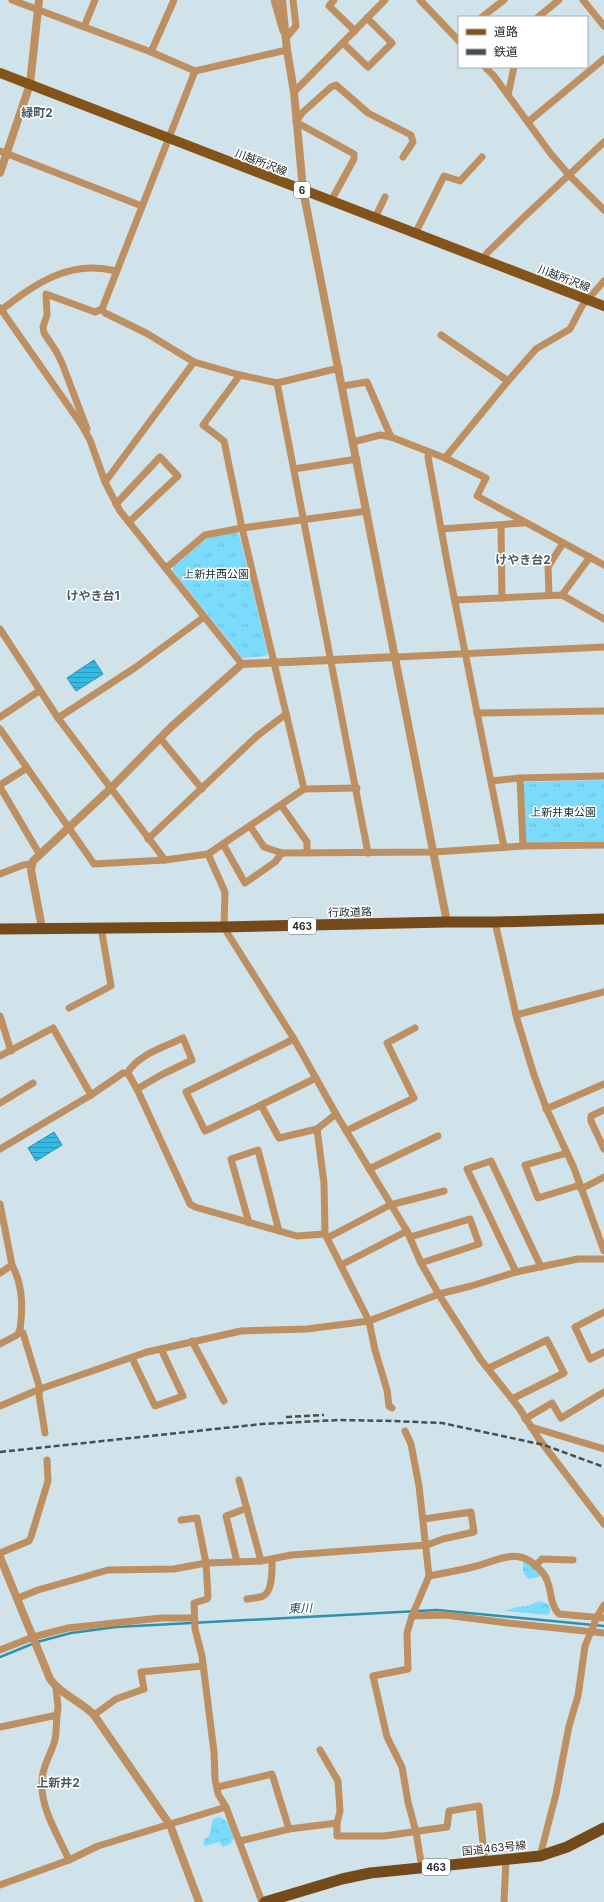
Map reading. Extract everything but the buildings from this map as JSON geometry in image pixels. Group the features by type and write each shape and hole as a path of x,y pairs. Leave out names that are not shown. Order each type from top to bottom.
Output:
{"highway":[{"name":"行政道路","path":"0,929 224,927 495,922 604,918"},
{"name":"国道463号線","path":"265,1902 370,1872 540,1856 567,1847 604,1828"}],"main road":[{"name":"川越所沢線","path":"0,73 604,306"}],"street":[{"path":"12,0 151,52 195,71 287,50"},
{"path":"0,173 3,152 30,84 39,0"},
{"path":"84,28 95,0"},
{"path":"151,52 174,0"},
{"path":"274,0 286,38"},
{"path":"282,0 287,50 294,92 303,190 448,922"},
{"path":"286,38 296,26 293,0"},
{"path":"334,0 329,6 355,31"},
{"path":"294,92 385,0"},
{"path":"483,16 504,0"},
{"path":"539,16 559,0"},
{"path":"583,0 604,26"},
{"path":"422,1 458,38"},
{"path":"343,43 368,68 392,43 367,18"},
{"path":"528,122 604,59"},
{"path":"486,68 569,175 604,210"},
{"path":"508,95 513,70"},
{"path":"195,71 102,309 95,312 46,294 47,315 43,327 44,333 56,350 62,363 83,416 105,482 116,504 242,664"},
{"path":"296,122 302,113 336,85 368,113 411,136 413,142 404,158"},
{"path":"296,122 354,154 354,159 331,201"},
{"path":"483,260 487,253 604,142"},
{"path":"3,152 142,206"},
{"path":"415,234 444,176 460,181 482,157"},
{"path":"375,218 385,197"},
{"path":"90,440 81,424 0,310 31,287 54,275 86,269 116,271"},
{"path":"445,458 508,381 536,350 570,329 582,306 604,281"},
{"path":"102,309 105,313 146,332 194,362 240,375 277,383 339,368"},
{"path":"441,335 508,381"},
{"path":"105,482 194,362"},
{"path":"240,375 203,425 224,441 242,528 304,789"},
{"path":"343,386 367,382 391,437"},
{"path":"277,383 330,660 357,788 368,853"},
{"path":"353,442 380,435 391,437 445,458 486,478 477,496 524,523 604,565"},
{"path":"429,452 428,457 441,529 504,847"},
{"path":"116,504 160,458 178,476 129,522"},
{"path":"294,469 357,458"},
{"path":"166,568 205,535 242,528 367,511"},
{"path":"441,529 524,523"},
{"path":"501,525 502,598"},
{"path":"549,595 548,567 563,543"},
{"path":"562,595 590,557"},
{"path":"455,600 562,595 604,619"},
{"path":"58,718 136,667 204,617"},
{"path":"0,629 58,718 165,860"},
{"path":"0,874 23,865 31,864 110,789 160,738 242,664 604,647"},
{"path":"0,717 39,691"},
{"path":"477,713 604,711"},
{"path":"148,839 257,736 286,714"},
{"path":"0,730 94,864 165,860 208,854 304,789 357,788"},
{"path":"160,738 202,789"},
{"path":"27,768 0,786 40,854"},
{"path":"492,781 520,778 604,776"},
{"path":"520,778 523,846"},
{"path":"281,805 308,842 308,853"},
{"path":"250,826 264,847 282,853 434,852 523,846 604,845"},
{"path":"223,844 245,883 275,862 282,853"},
{"path":"208,854 225,892 224,927 294,1039 336,1114 408,1234 421,1263 439,1294 482,1360 490,1368 531,1427 601,1515 604,1524"},
{"path":"31,864 42,928"},
{"path":"495,922 516,1015 546,1108 600,1229 604,1251"},
{"path":"69,1008 110,986 101,927"},
{"path":"516,1015 604,992"},
{"path":"0,1016 12,1051"},
{"path":"0,1056 53,1028 91,1095"},
{"path":"346,1131 414,1098 387,1043 415,1028"},
{"path":"0,1149 91,1095 123,1073 127,1073 130,1068 146,1055 183,1038 192,1060 137,1089"},
{"path":"294,1039 186,1092 205,1131 316,1078"},
{"path":"127,1073 130,1075 137,1089 190,1204 195,1207 297,1236 326,1236 390,1205 444,1191"},
{"path":"0,1103 33,1083"},
{"path":"546,1108 604,1084"},
{"path":"261,1105 279,1138 317,1129 336,1114"},
{"path":"604,1110 591,1116 590,1121 604,1149"},
{"path":"317,1129 324,1182 326,1236 369,1321 375,1350 387,1390 389,1406 392,1408"},
{"path":"369,1169 438,1136"},
{"path":"249,1223 231,1159 258,1150 278,1231"},
{"path":"567,1153 525,1165 538,1198 580,1187 604,1177"},
{"path":"516,1272 467,1169 491,1161 541,1267"},
{"path":"0,1204 12,1265 18,1276 22,1300 20,1330 17,1335 0,1344"},
{"path":"341,1265 408,1234 470,1219 479,1244 421,1263"},
{"path":"0,1406 40,1389 132,1358 192,1341 247,1330 307,1329 369,1321 439,1294 516,1272 578,1259 604,1258"},
{"path":"0,1272 12,1265"},
{"path":"604,1312 575,1327 590,1358 604,1352"},
{"path":"20,1330 23,1333 40,1389 39,1395 45,1433"},
{"path":"490,1368 547,1340 564,1373 512,1399"},
{"path":"192,1341 224,1401"},
{"path":"132,1358 154,1406 183,1396 161,1349"},
{"path":"525,1419 552,1403 561,1418 604,1392"},
{"path":"531,1427 604,1449"},
{"path":"405,1431 412,1448 424,1519 429,1576 412,1616 407,1633 408,1668 373,1676 387,1737 402,1767 422,1868"},
{"path":"0,1553 29,1541 48,1481 47,1460"},
{"path":"239,1480 261,1561"},
{"path":"237,1562 226,1516 247,1508"},
{"path":"18,1598 38,1590 108,1570 174,1569 206,1564 272,1560 291,1555 427,1545 443,1538 474,1532 471,1512 424,1519"},
{"path":"181,1520 197,1518 206,1564 208,1597 206,1600 194,1602 194,1618 195,1629 204,1666 214,1752 215,1780 218,1787 218,1794 226,1807 262,1902"},
{"path":"429,1576 467,1568 507,1555 520,1556 527,1559 547,1578 553,1605 559,1614 600,1617"},
{"path":"0,1557 50,1679 56,1686 88,1708 94,1715 170,1825 199,1902"},
{"path":"535,1566 542,1559 573,1560"},
{"path":"247,1599 264,1596 268,1593 272,1581 272,1560"},
{"path":"540,1856 556,1794 569,1726 578,1696 583,1660 590,1632 600,1617 604,1605"},
{"path":"412,1616 445,1615 604,1633"},
{"path":"0,1650 68,1628 161,1618 194,1618"},
{"path":"94,1715 116,1699 144,1689 141,1672 204,1666"},
{"path":"56,1686 55,1694 58,1708 54,1742 45,1764 42,1788 47,1813 69,1860"},
{"path":"0,1727 57,1715"},
{"path":"320,1750 338,1781 340,1811 337,1823 337,1836 384,1836 447,1827 449,1810 479,1806 485,1862"},
{"path":"218,1787 271,1773 289,1829"},
{"path":"0,1885 69,1860 98,1846 226,1807"},
{"path":"240,1842 289,1829 337,1823"},
{"path":"504,1902 506,1860"}],"green space":[{"name":"上新井西公園","path":"236,532 239,534 268,654 265,656 243,658 173,571 173,567 208,538"},
{"name":"上新井東公園","path":"604,780 604,841 527,843 525,840 523,786 526,782"},
{"path":"523,1559 529,1562 542,1576 528,1579 523,1572"},
{"path":"539,1601 548,1604 551,1610 548,1615 504,1611 517,1607 528,1606"},
{"path":"219,1817 225,1820 231,1828 234,1838 230,1844 223,1847 219,1842 205,1846 203,1844 204,1840 209,1836 213,1819"}],"shaded area":[{"path":"94,660 103,674 76,691 67,678"},
{"path":"54,1132 62,1145 36,1161 28,1148"}],"waterway":[{"name":"東川","path":"0,1657 37,1642 71,1633 116,1627 437,1610 604,1626"}],"railway":[{"path":"286,1417 324,1415"},
{"path":"0,1452 262,1424 339,1420 394,1421 442,1423 544,1445 604,1467"}],"district":[{"name":"緑町2","path":"37,112"},
{"name":"けやき台2","path":"523,559"},
{"name":"けやき台1","path":"93,595"},
{"name":"上新井2","path":"58,1782"}]}
